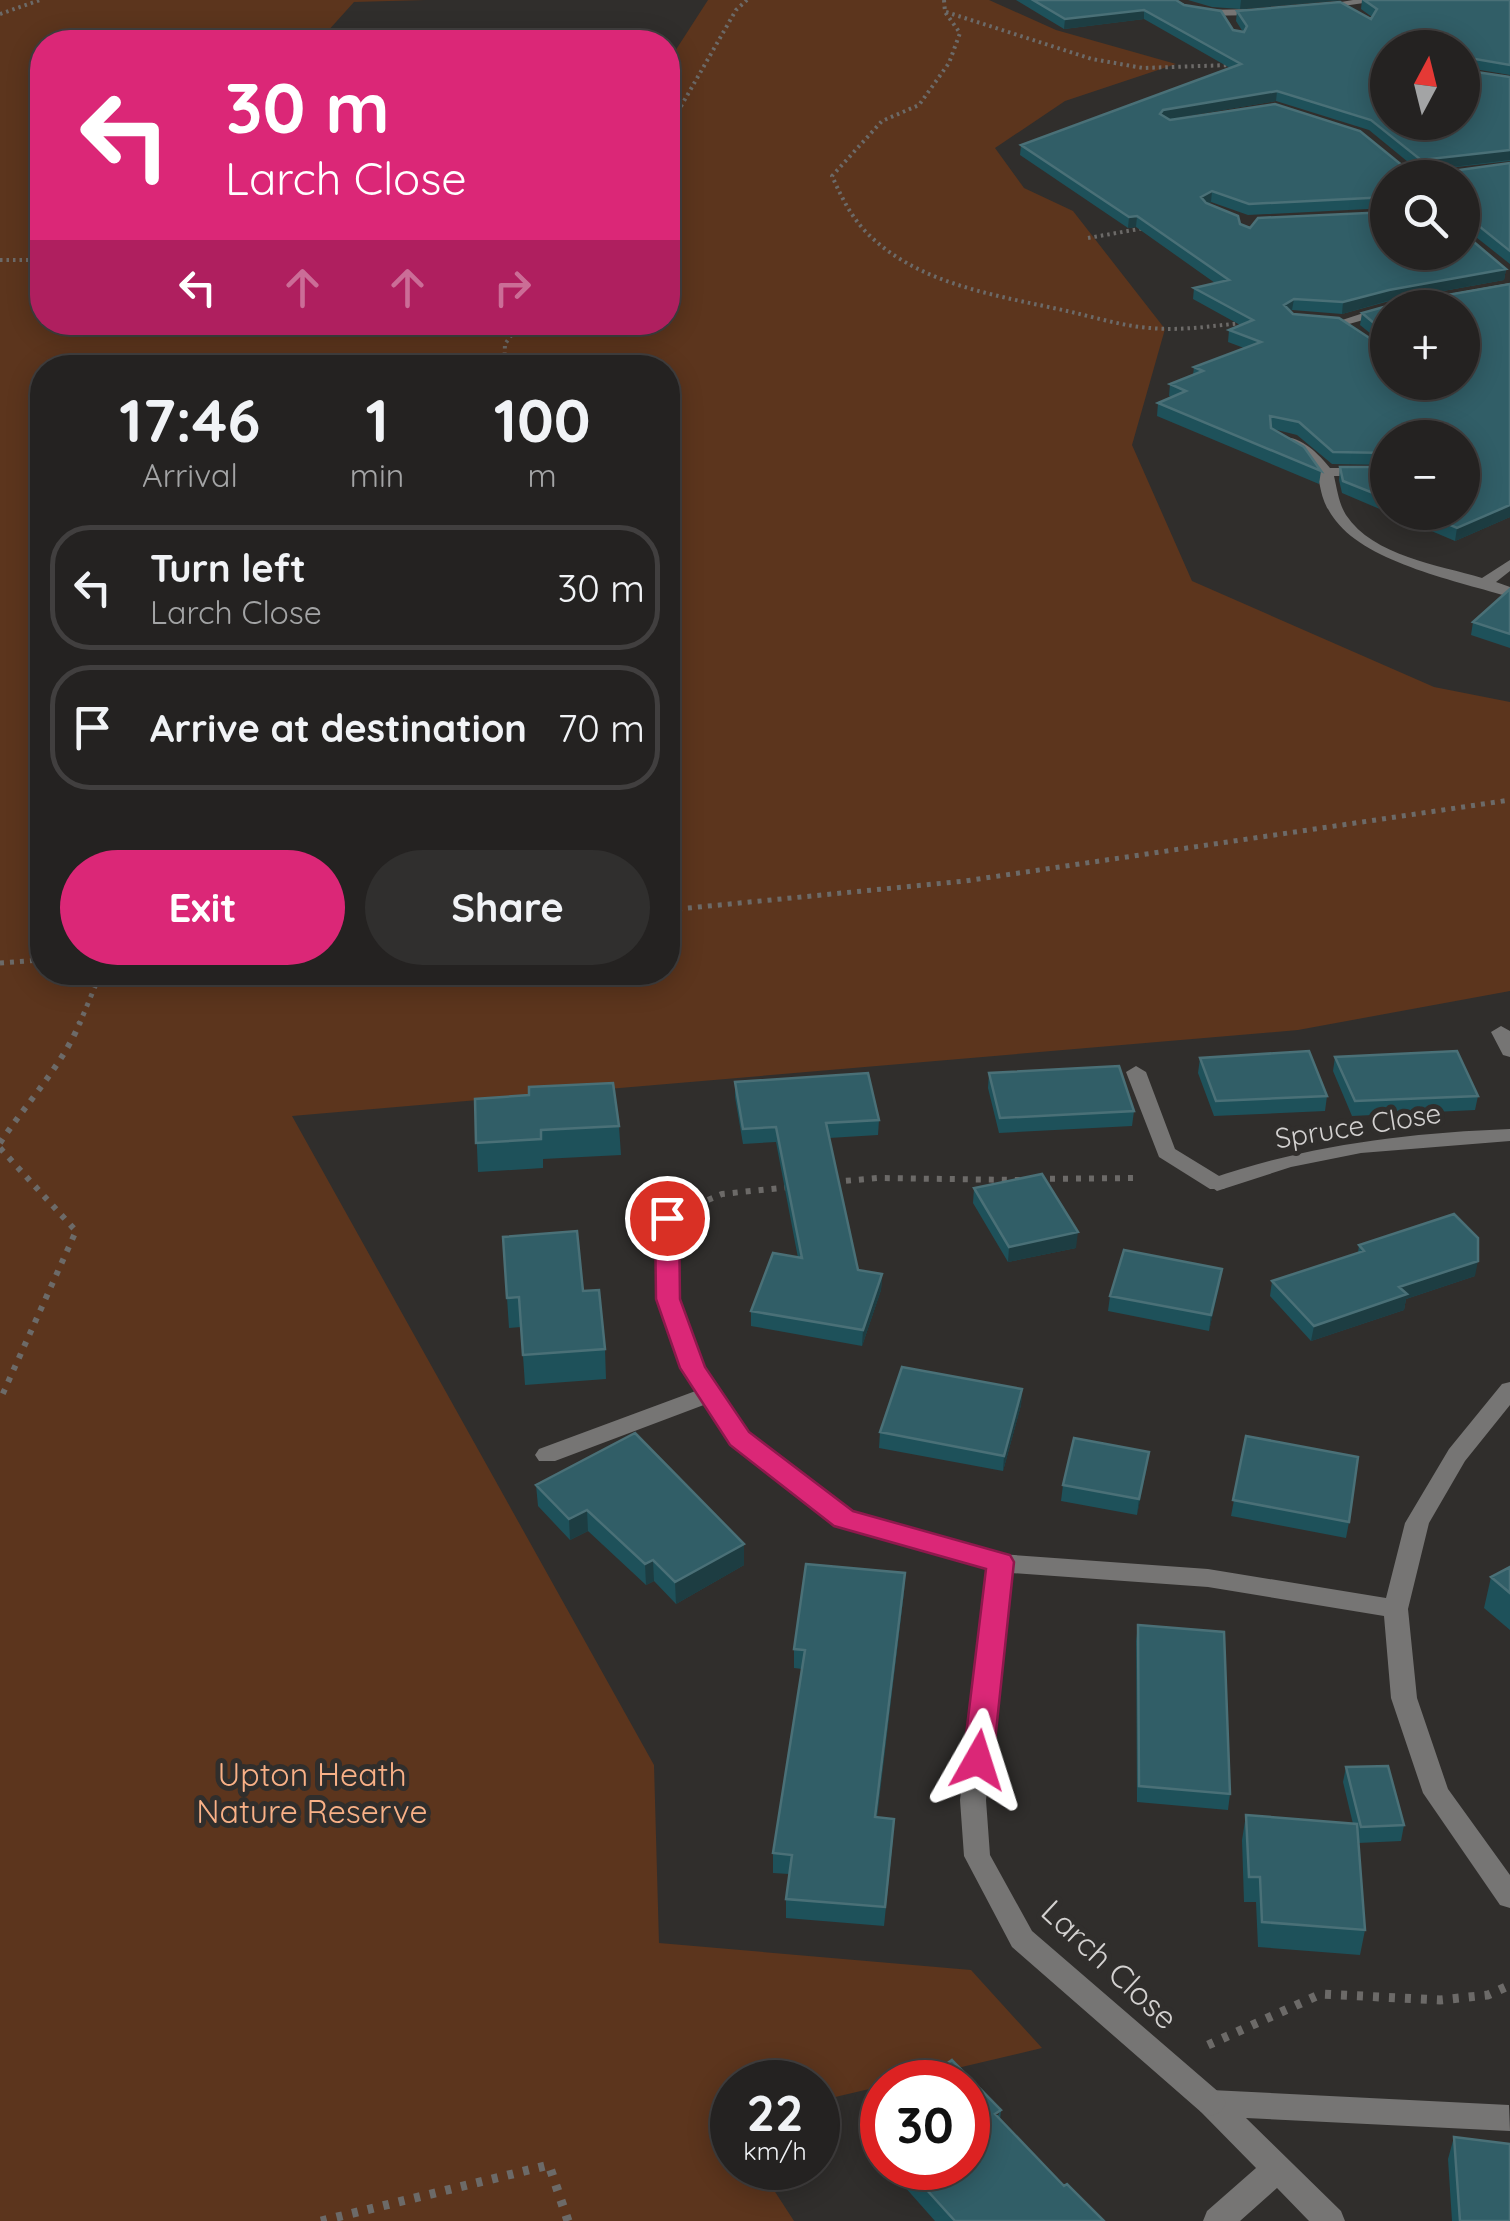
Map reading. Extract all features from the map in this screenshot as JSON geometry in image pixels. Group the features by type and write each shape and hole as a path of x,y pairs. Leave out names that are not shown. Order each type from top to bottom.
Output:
{"street":[{"path":"1168,0 1194,13 1225,20 1270,12"},
{"path":"1306,8 1379,0"},
{"path":"1341,5 1355,13"},
{"path":"1480,290 1510,287"},
{"path":"1292,318 1342,322 1370,314"},
{"path":"1342,322 1356,333"},
{"path":"1276,434 1311,454 1326,472 1340,518 1367,542 1417,563 1510,592"},
{"path":"1326,472 1370,472"},
{"path":"1486,582 1510,564"},
{"path":"1136,1072 1166,1152 1217,1184"},
{"name":"Spruce Close","path":"1217,1184 1303,1156 1429,1138 1510,1135"},
{"path":"667,1218 668,1299 693,1368 739,1438 844,1518 1000,1562 1208,1578 1396,1610"},
{"path":"1510,1390 1457,1455 1417,1523 1396,1610 1404,1698 1436,1792 1510,1897"},
{"path":"547,1455 709,1394"},
{"name":"Larch Close","path":"1000,1562 974,1800 977,1856 1022,1938 1211,2103 1330,2221"},
{"path":"1211,2103 1508,2118"},
{"path":"1218,2221 1277,2168"}],"path":[{"path":"2,12 40,0"},
{"path":"680,108 736,10 747,0"},
{"path":"944,0 944,12 960,33 949,64 919,105 882,121 832,176 838,196 858,225 901,262 973,290 1132,325 1168,330 1292,318"},
{"path":"1088,238 1147,228"},
{"path":"0,260 30,260"},
{"path":"680,909 965,881 1510,800"},
{"path":"0,964 30,961"},
{"path":"0,1400 76,1230 0,1145 34,1092 70,1048 94,985"},
{"path":"819,1184 877,1178 987,1181 1121,1176 1217,1184"},
{"path":"667,1218 722,1194 800,1186"},
{"path":"1166,2064 1321,1994 1440,2000 1488,1994 1510,1985"},
{"path":"321,2221 549,2165 568,2221"}],"green space":[{"name":"Upton Heath Nature Reserve","path":"0,0 426,0 354,2 329,30 30,30 30,335 680,335 680,43 708,0 989,0 1056,30 1176,64 1065,101 995,148 1024,188 1073,211 1165,329 1132,445 1192,581 1434,687 1510,702 1510,991 1298,1030 292,1116 654,1765 659,1943 971,1970 1042,2048 990,2060 860,2060 860,2091 840,2096 840,2060 710,2060 710,2190 774,2190 794,2221 0,2221"}],"building":[{"path":"1033,0 1176,0 1221,11 1233,30 1244,32 1247,26 1237,11 1340,2 1371,19 1377,9 1364,0 1510,0 1510,65 1480,60 1480,30 1370,30 1370,120 1277,91 1163,110 1160,114 1170,120 1275,104 1360,131 1396,160 1370,160 1370,198 1249,204 1212,191 1201,197 1206,203 1238,216 1240,224 1250,228 1258,218 1370,213 1370,270 1480,270 1480,247 1506,269 1370,290 1370,295 1343,302 1294,299 1284,305 1293,314 1339,318 1370,338 1370,400 1480,400 1480,290 1476,290 1510,284 1510,505 1480,518 1480,420 1370,420 1370,453 1333,452 1299,422 1270,416 1271,428 1304,447 1321,471 1158,403 1186,391 1170,384 1203,371 1194,367 1261,342 1229,330 1253,320 1194,288 1229,280 1137,216 1129,217 1021,145 1241,64 1144,10 1065,19"},
{"path":"1480,73 1510,77 1510,150 1421,160 1396,140 1480,140"},
{"path":"1510,163 1510,251 1480,227 1480,167"},
{"path":"1340,467 1370,467 1370,492 1343,481"},
{"path":"1510,589 1510,634 1473,622"},
{"path":"1309,1051 1327,1096 1216,1101 1200,1058"},
{"path":"1457,1051 1478,1096 1355,1101 1335,1057"},
{"path":"1119,1066 1134,1111 1000,1118 989,1073"},
{"path":"868,1073 879,1120 826,1123 858,1270 882,1274 863,1330 751,1311 773,1253 802,1258 776,1127 743,1129 735,1082"},
{"path":"613,1083 619,1126 541,1130 541,1139 476,1143 475,1099 529,1095 529,1087"},
{"path":"1042,1174 1078,1232 1009,1247 974,1188"},
{"path":"1454,1214 1478,1238 1478,1261 1399,1287 1407,1294 1314,1326 1272,1281 1364,1251 1359,1245"},
{"path":"577,1231 583,1291 599,1290 605,1349 523,1355 519,1297 507,1298 503,1237"},
{"path":"1124,1250 1222,1269 1211,1315 1110,1296"},
{"path":"902,1367 1022,1389 1004,1456 880,1432"},
{"path":"635,1433 744,1544 675,1582 653,1560 645,1564 587,1510 569,1519 536,1485"},
{"path":"1246,1436 1358,1457 1349,1522 1233,1500"},
{"path":"1074,1438 1149,1452 1139,1499 1063,1485"},
{"path":"806,1564 905,1573 875,1817 894,1819 885,1907 786,1899 792,1855 773,1853 805,1650 794,1649"},
{"path":"1510,1567 1510,1593 1491,1577"},
{"path":"1138,1625 1224,1632 1230,1794 1139,1786"},
{"path":"1388,1766 1404,1825 1361,1827 1346,1767"},
{"path":"1246,1815 1357,1824 1365,1930 1262,1922 1260,1877 1249,1877"},
{"path":"990,2099 1001,2110 995,2114 1064,2186 1067,2184 1104,2221 955,2221 927,2190 990,2190"},
{"path":"1454,2137 1510,2144 1510,2221 1460,2221"}],"route":[{"path":"667,1218 668,1299 693,1368 739,1438 844,1518 1000,1562 978,1760"}]}
